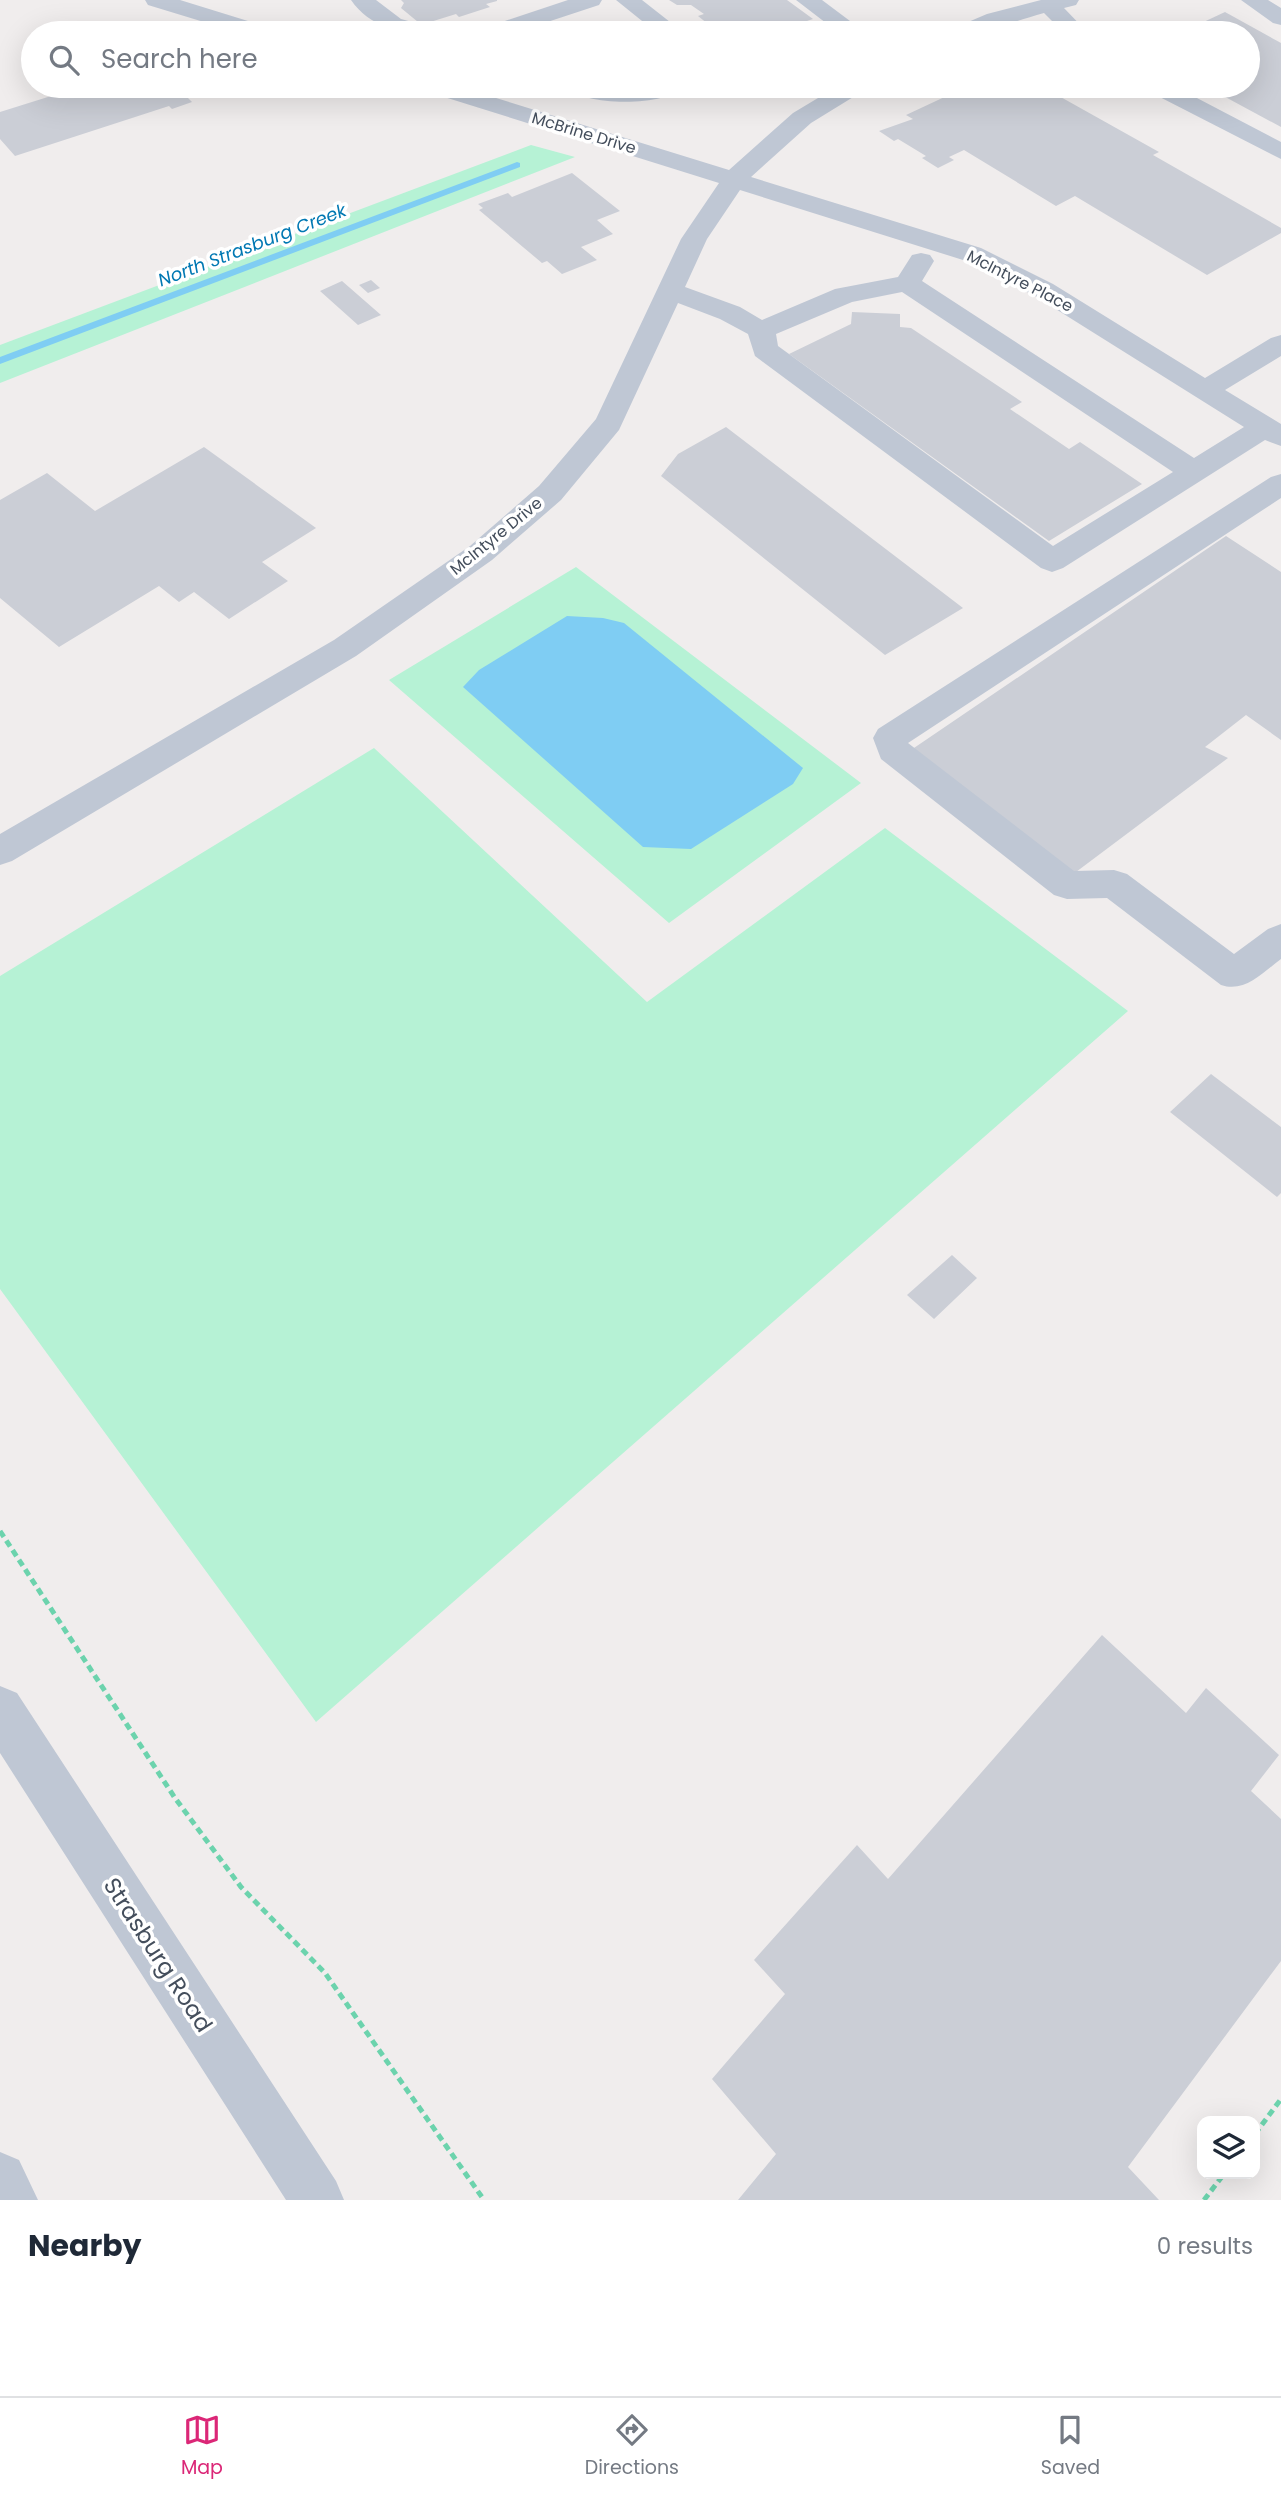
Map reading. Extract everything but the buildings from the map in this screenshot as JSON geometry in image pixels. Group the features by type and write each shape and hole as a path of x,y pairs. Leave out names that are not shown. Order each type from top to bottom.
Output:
{"street":[{"path":"156,0 224,21"},
{"path":"362,0 389,21"},
{"path":"528,21 591,0"},
{"path":"627,0 655,21"},
{"path":"807,0 829,21"},
{"path":"1252,0 1281,18"},
{"path":"990,21 1058,3 1069,21"},
{"name":"McBrine Drive","path":"472,98 734,179"},
{"name":"McIntyre Drive","path":"0,851 345,648 481,553 550,493 609,423 694,239 734,179 802,118 835,98"},
{"path":"1179,98 1281,152"},
{"name":"McIntyre Place","path":"734,179 972,254 1044,290 1273,432"},
{"path":"906,283 935,242"},
{"path":"761,330 845,295 906,283 1194,472"},
{"path":"670,290 730,313 761,330 765,350 1052,561 1194,472 1273,432"},
{"path":"1205,390 1281,344"},
{"path":"1281,484 890,738 893,750 1067,885 1114,884 1234,974 1281,939"},
{"name":"Strasburg Road","path":"0,1710 317,2200"},
{"path":"0,2179 12,2200"}],"path":[{"path":"0,1531 175,1798 241,1887 325,1973 484,2200"},
{"path":"1260,2127 1281,2099"},
{"path":"1204,2200 1220,2179"}],"green space":[{"path":"531,145 575,157 0,383 0,345"},
{"path":"576,567 861,783 669,923 389,680"},
{"path":"374,748 647,1002 885,828 1128,1011 316,1722 0,1289 0,976"}],"water":[{"path":"567,616 603,618 624,623 803,768 793,784 691,849 643,847 463,687 479,670"}],"waterway":[{"name":"North Strasburg Creek","path":"0,361 517,165"}]}
